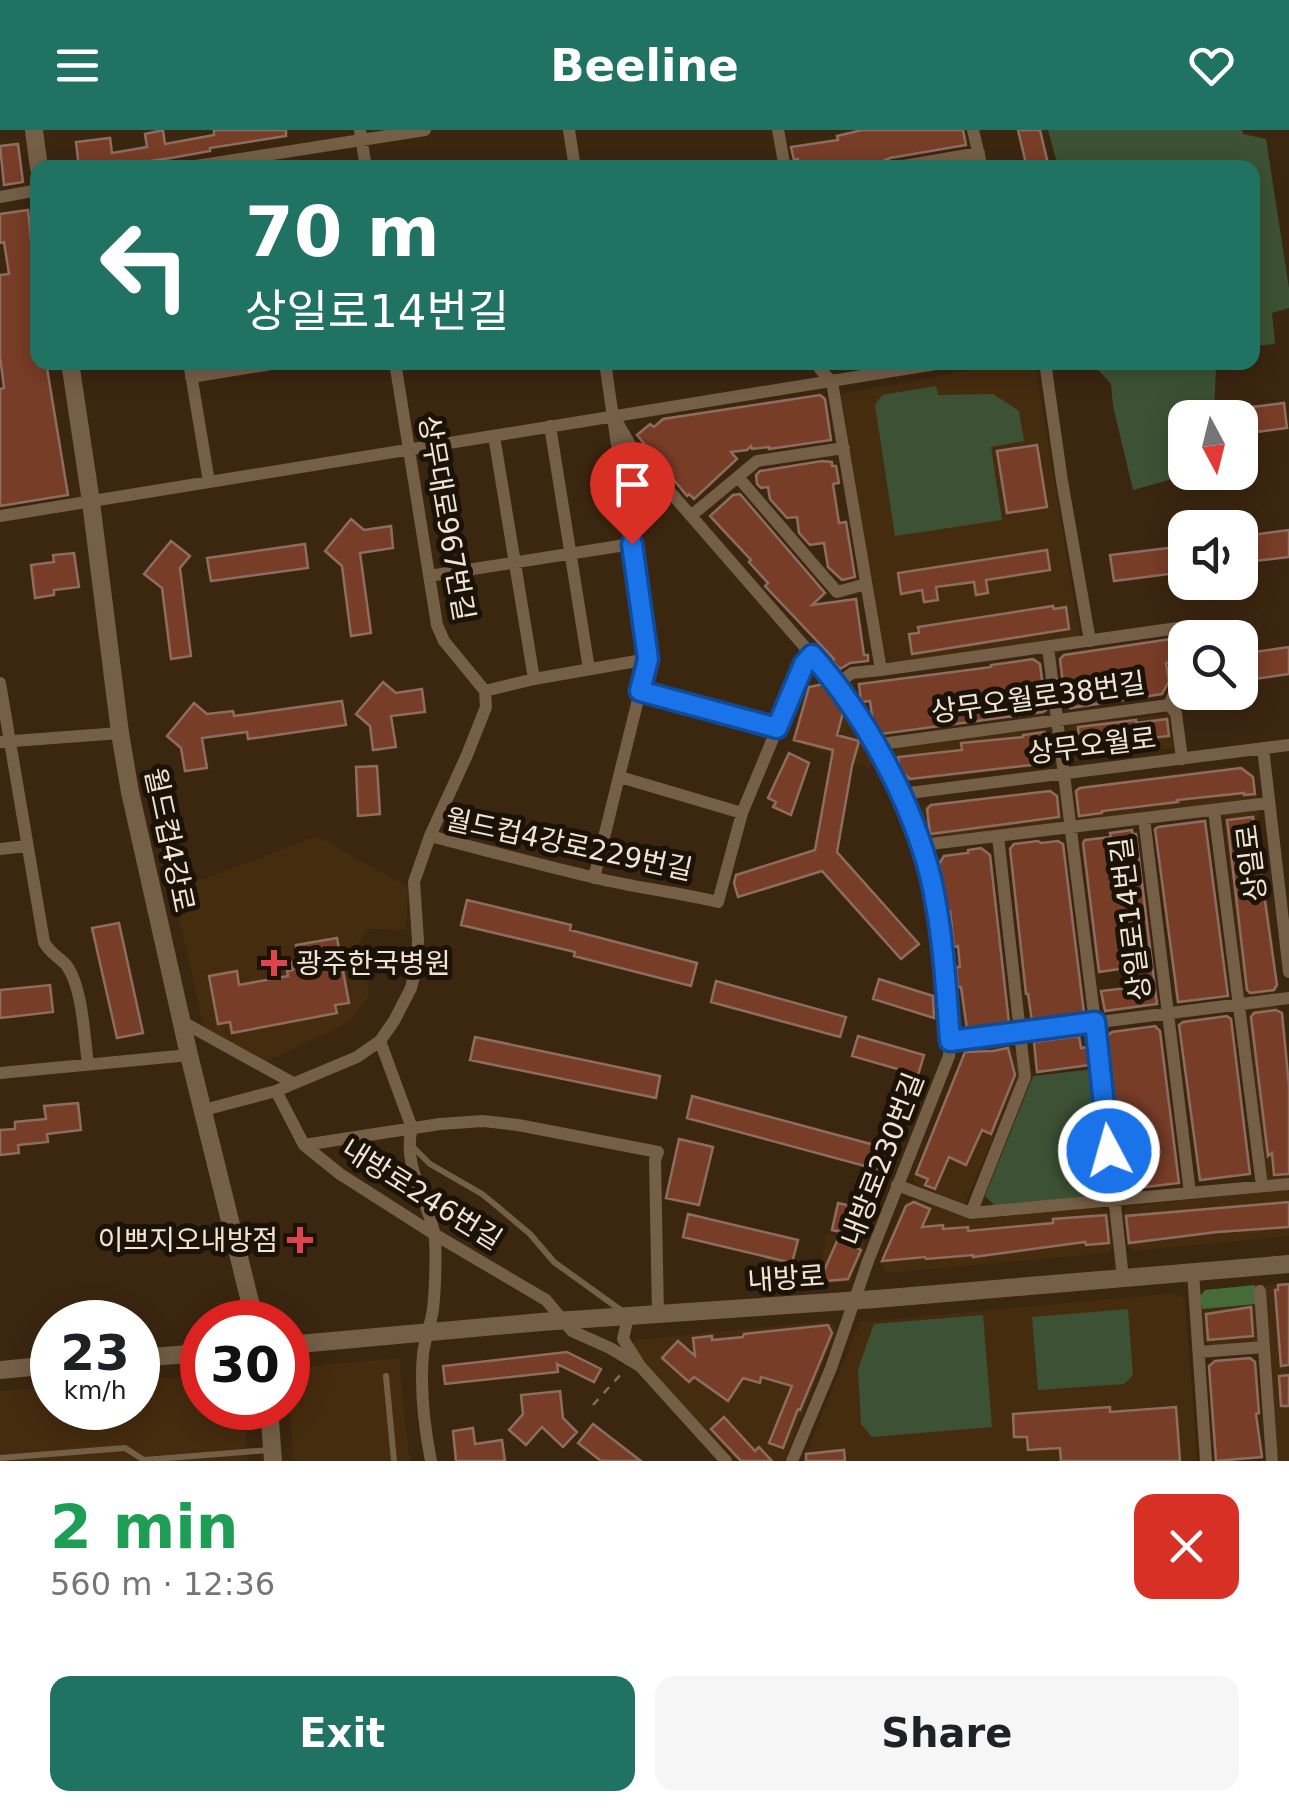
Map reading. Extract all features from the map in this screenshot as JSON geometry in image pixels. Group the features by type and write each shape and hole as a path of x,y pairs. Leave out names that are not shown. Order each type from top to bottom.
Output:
{"street":[{"path":"34,130 39,160"},
{"path":"227,160 361,135 424,130"},
{"path":"569,130 574,160"},
{"path":"778,130 783,160"},
{"path":"973,130 980,160"},
{"path":"361,135 365,160"},
{"path":"0,197 30,191"},
{"name":"월드컵4강로","path":"71,370 130,792 250,1300"},
{"path":"190,370 209,482"},
{"name":"상무대로967번길","path":"397,370 437,625 444,641 485,690"},
{"path":"594,878 648,659 606,370"},
{"path":"822,370 832,382 880,670"},
{"path":"0,516 902,370"},
{"path":"1046,370 1090,641"},
{"path":"614,415 632,448 838,684 901,794 932,882 943,951 950,1041"},
{"path":"550,426 589,669"},
{"path":"494,436 534,679"},
{"path":"692,516 757,461 844,448"},
{"path":"738,477 837,592 866,584"},
{"path":"429,576 632,544"},
{"name":"상무오월로38번길","path":"838,684 852,672 1168,630"},
{"path":"1048,646 1124,1278"},
{"name":"월드컵4강로229번길","path":"204,1110 276,1091 357,1057 380,1041 412,988 418,940 414,882 430,836 594,878 718,902 742,813 804,664 812,655"},
{"path":"430,836 482,720 485,690 648,659"},
{"path":"0,683 5,742 44,942 67,967 78,993 88,1064"},
{"path":"640,691 777,728"},
{"name":"상무오월로38번길","path":"874,745 1168,705"},
{"path":"1173,710 1182,759"},
{"path":"5,742 120,732"},
{"name":"상무오월로","path":"901,794 1289,745"},
{"name":"상일로","path":"1263,748 1283,872 1289,972"},
{"path":"620,777 742,813"},
{"path":"922,846 1269,802"},
{"path":"1214,810 1262,1186"},
{"name":"상일로14번길","path":"1144,818 1190,1193"},
{"path":"971,1213 1025,1077 998,836"},
{"path":"0,848 27,846"},
{"name":"상일로14번길","path":"950,1041 1289,998"},
{"path":"182,1021 293,1083"},
{"path":"380,1041 410,1135 412,1167 434,1234 432,1312 422,1358 424,1424 431,1461"},
{"name":"내방로230번길","path":"792,1461 948,1056 950,1041"},
{"path":"0,1073 190,1056"},
{"name":"내방로246번길","path":"276,1091 304,1146 340,1174 546,1300 572,1331 640,1366"},
{"path":"304,1146 410,1135 460,1122 494,1122 658,1152 658,1314"},
{"path":"897,1185 971,1213 1289,1184"},
{"name":"내방로","path":"310,1343 1289,1264"},
{"path":"1193,1272 1206,1461"},
{"path":"1260,1291 1272,1461"},
{"path":"628,1317 623,1339 640,1366 726,1461"},
{"path":"1200,1352 1264,1347"},
{"path":"0,1370 30,1367"},
{"path":"271,1430 273,1456"}],"lane":[{"path":"410,1135 430,1164 482,1194 530,1234 554,1262 628,1317"},
{"path":"386,1376 394,1461"},
{"path":"0,1458 125,1448 144,1461 273,1456"}],"path":[{"path":"593,1406 625,1370 640,1366"}],"shaded area":[{"path":"970,370 1036,370 1080,637 892,664 885,659 841,394"},
{"path":"825,683 872,753 871,769 791,740 808,685"},
{"path":"1169,714 1173,748 1072,761 1067,756 1064,734 1071,725"},
{"path":"1045,729 1050,735 1053,760 1049,765 908,782 900,779 890,758 897,748"},
{"path":"1242,765 1254,774 1257,799 1081,820 1077,817 1074,790 1079,786"},
{"path":"1050,789 1059,796 1062,819 1058,824 933,839 919,812 927,804"},
{"path":"1258,810 1278,986 1273,994 1251,996 1244,991 1223,814"},
{"name":"광주한국병원","path":"317,836 408,887 406,930 368,929 355,948 370,993 353,1018 265,1062 214,1035 203,1024 173,891"},
{"path":"1275,1006 1283,1011 1289,1062 1289,1179 1267,1182 1248,1017 1255,1008"},
{"path":"1009,1045 1017,1053 1019,1076 966,1201 961,1203 916,1184 913,1178 964,1051"},
{"path":"1289,1190 1289,1236 1133,1251 1127,1245 1123,1214 1128,1206"},
{"path":"914,1199 972,1220 1101,1207 1110,1214 1113,1247 1107,1253 887,1273 880,1262 905,1202"},
{"path":"827,1234 865,1243 851,1282 816,1284"},
{"path":"1289,1283 1289,1461 1278,1461 1266,1285"},
{"path":"1176,1293 1185,1299 1197,1461 803,1461 860,1322"},
{"path":"1256,1304 1256,1342 1212,1346 1205,1341 1202,1309"},
{"path":"828,1321 836,1331 784,1461 738,1461 643,1366 630,1346 635,1340"},
{"path":"399,1358 412,1461 293,1461 291,1430 310,1430 310,1366"},
{"path":"180,1377 180,1430 246,1430 248,1461 0,1461 0,1391 30,1389 30,1430 160,1430 160,1378"}],"green space":[{"path":"1048,130 1242,130 1243,134 1266,139 1289,288 1289,308 1272,313 1275,344 1260,345 1260,160 1056,160"},
{"path":"1098,370 1216,370 1215,400 1168,400 1168,480 1133,490 1111,384"},
{"path":"936,386 938,395 993,394 1019,411 1024,441 991,447 1002,520 895,536 875,405 882,395"},
{"path":"1094,1069 1106,1187 1101,1195 995,1206 985,1196 1033,1076"},
{"path":"1255,1285 1256,1304 1202,1309 1200,1296 1205,1290"},
{"path":"1128,1309 1133,1375 1124,1384 1038,1390 1032,1317"},
{"path":"983,1315 992,1427 872,1437 861,1424 858,1369 874,1324"}],"building":[{"path":"163,130 165,144 214,135 214,130 286,130 286,136 157,160 78,160 76,142 110,138 112,153 147,147 145,134"},
{"path":"862,130 963,130 966,145 885,160 794,160 791,147 838,140 837,136"},
{"path":"1018,130 1040,130 1047,160 1025,160"},
{"path":"18,144 23,182 4,185 0,146"},
{"path":"28,210 30,370 47,370 68,495 0,506 0,389 4,388 0,275 9,274 4,242 0,243 0,214"},
{"path":"820,395 825,399 831,440 769,449 751,446 731,452 737,459 694,499 687,496 637,435 663,419"},
{"path":"1284,403 1287,428 1258,432 1258,406"},
{"path":"1037,445 1047,507 1007,513 997,451"},
{"path":"822,461 836,466 839,483 833,484 839,523 846,522 855,577 842,580 828,567 824,543 810,545 799,533 797,517 787,518 770,499 768,487 757,484 760,471"},
{"path":"740,494 825,593 812,605 856,599 868,661 850,663 840,669 765,586 768,583 751,560 710,516 733,495"},
{"path":"351,519 364,530 391,526 393,548 360,553 371,633 351,636 342,566 325,551"},
{"path":"1289,530 1289,557 1258,561 1258,534"},
{"path":"171,541 190,556 180,568 191,656 171,659 162,588 144,574"},
{"path":"305,544 308,568 211,581 207,558"},
{"path":"1168,548 1168,574 1114,581 1110,555"},
{"path":"1047,550 1050,570 986,580 988,593 976,595 974,582 936,587 938,600 924,602 922,590 901,594 898,573"},
{"path":"74,553 79,587 54,590 54,595 35,598 31,565 54,562 53,555"},
{"path":"1066,607 1069,629 912,654 909,634 919,633 918,627"},
{"path":"1168,639 1168,683 1162,694 1070,708 1069,701 1065,701 1060,659 1064,655"},
{"path":"1289,647 1289,674 1258,678 1258,651"},
{"path":"1033,659 1040,664 1046,710 1043,712 881,734 873,723 870,701 861,702 859,684"},
{"path":"383,682 396,693 422,689 425,712 391,716 396,747 373,750 370,726 356,714"},
{"path":"824,684 843,713 837,735 859,741 837,852 919,944 901,959 822,871 738,897 734,883 736,875 815,850 833,750 794,740 809,687"},
{"path":"342,701 346,725 248,739 247,732 202,738 207,768 185,771 181,748 167,736 194,703 207,714 233,711 234,716"},
{"path":"1167,719 1169,736 1151,738 1152,743 1143,744 1144,750 1081,757 1078,727"},
{"path":"1044,732 1048,735 1048,763 910,779 900,771 898,757 962,750 961,743"},
{"path":"789,753 809,763 791,815 773,807 776,802 768,798"},
{"path":"377,766 380,814 358,816 356,767"},
{"path":"1241,768 1253,777 1255,794 1177,800 1079,816 1076,791 1080,788"},
{"path":"1050,791 1057,796 1059,817 930,834 927,809 931,805"},
{"path":"1253,817 1277,985 1274,990 1250,993 1227,820"},
{"path":"1205,821 1228,996 1178,1002 1155,829"},
{"path":"1132,830 1136,834 1157,1004 1105,1011 1101,991 1128,988 1126,968 1099,972 1083,843"},
{"path":"1014,844 1063,844 1084,1013 1032,1021 1010,849"},
{"path":"981,848 990,855 1009,1023 967,1029 958,987 958,946 954,947 939,864 944,856"},
{"path":"467,900 571,925 570,930 697,963 691,986 574,956 575,952 461,925"},
{"path":"119,923 143,1033 117,1038 92,928"},
{"path":"337,938 349,1003 335,1005 337,1013 232,1033 230,1022 218,1024 209,976 237,971 239,985 288,976 287,971 293,970 292,962 298,961 296,945"},
{"path":"879,979 933,996 934,1018 873,999"},
{"path":"716,981 846,1017 840,1037 711,1002"},
{"path":"50,985 53,1012 0,1018 0,990"},
{"path":"1254,1013 1282,1013 1289,1086 1289,1174 1274,1175 1272,1153 1268,1156 1251,1017"},
{"path":"1227,1016 1231,1019 1250,1174 1200,1180 1179,1025"},
{"path":"1155,1026 1160,1031 1179,1183 1129,1189 1125,1184 1107,1036"},
{"path":"858,1036 924,1055 918,1075 852,1056"},
{"path":"1079,1036 1081,1048 1088,1047 1090,1065 1037,1072 1034,1042"},
{"path":"475,1037 660,1076 656,1098 470,1060"},
{"path":"1008,1048 1015,1075 991,1134 982,1130 966,1165 949,1157 935,1189 925,1185 928,1179 916,1174 965,1052"},
{"path":"692,1096 893,1150 887,1172 687,1118"},
{"path":"78,1103 81,1130 47,1134 48,1142 18,1145 19,1153 0,1155 0,1130 15,1129 15,1122 46,1119 44,1106"},
{"path":"679,1139 713,1147 699,1205 666,1198"},
{"path":"914,1202 930,1209 922,1227 968,1227 968,1231 1106,1215 1109,1243 1085,1242 973,1257 882,1261 906,1206"},
{"path":"1289,1202 1289,1227 1129,1243 1126,1216"},
{"path":"838,1203 866,1209 857,1248 861,1250 848,1279 826,1281 823,1273 841,1232 832,1230"},
{"path":"688,1214 798,1240 792,1263 683,1237"},
{"path":"1289,1284 1289,1365 1281,1366 1275,1290 1278,1285"},
{"path":"1251,1307 1253,1336 1208,1340 1206,1314"},
{"path":"828,1325 832,1333 783,1448 769,1443 792,1386 761,1377 760,1383 743,1378 728,1401 694,1377 689,1382 662,1358 678,1341 695,1356 693,1338 712,1336 712,1340"},
{"path":"567,1352 601,1369 594,1382 557,1364 558,1372 445,1384 443,1366"},
{"path":"1250,1358 1255,1362 1262,1457 1216,1461 1209,1366 1215,1361"},
{"path":"1289,1375 1289,1406 1281,1406 1279,1376"},
{"path":"560,1391 563,1418 577,1432 563,1447 542,1427 526,1445 509,1430 523,1414 521,1395"},
{"path":"1110,1407 1110,1412 1176,1407 1180,1461 1061,1461 1060,1448 1028,1450 1027,1437 1014,1437 1013,1414"},
{"path":"724,1417 755,1451 759,1447 772,1461 741,1461 711,1429"},
{"path":"593,1424 641,1461 601,1461 578,1443"},
{"path":"473,1428 475,1444 502,1440 505,1461 456,1461 453,1431"},
{"path":"844,1450 845,1461 806,1461 806,1454"}],"place":[{"name":"광주한국병원","path":"274,963"},
{"name":"이쁘지오내방점","path":"300,1240"}],"route":[{"path":"632,544 648,659 640,691 777,728 804,664 812,655 838,684 874,745 901,794 922,846 943,951 950,1041 1095,1022 1109,1151"}]}
